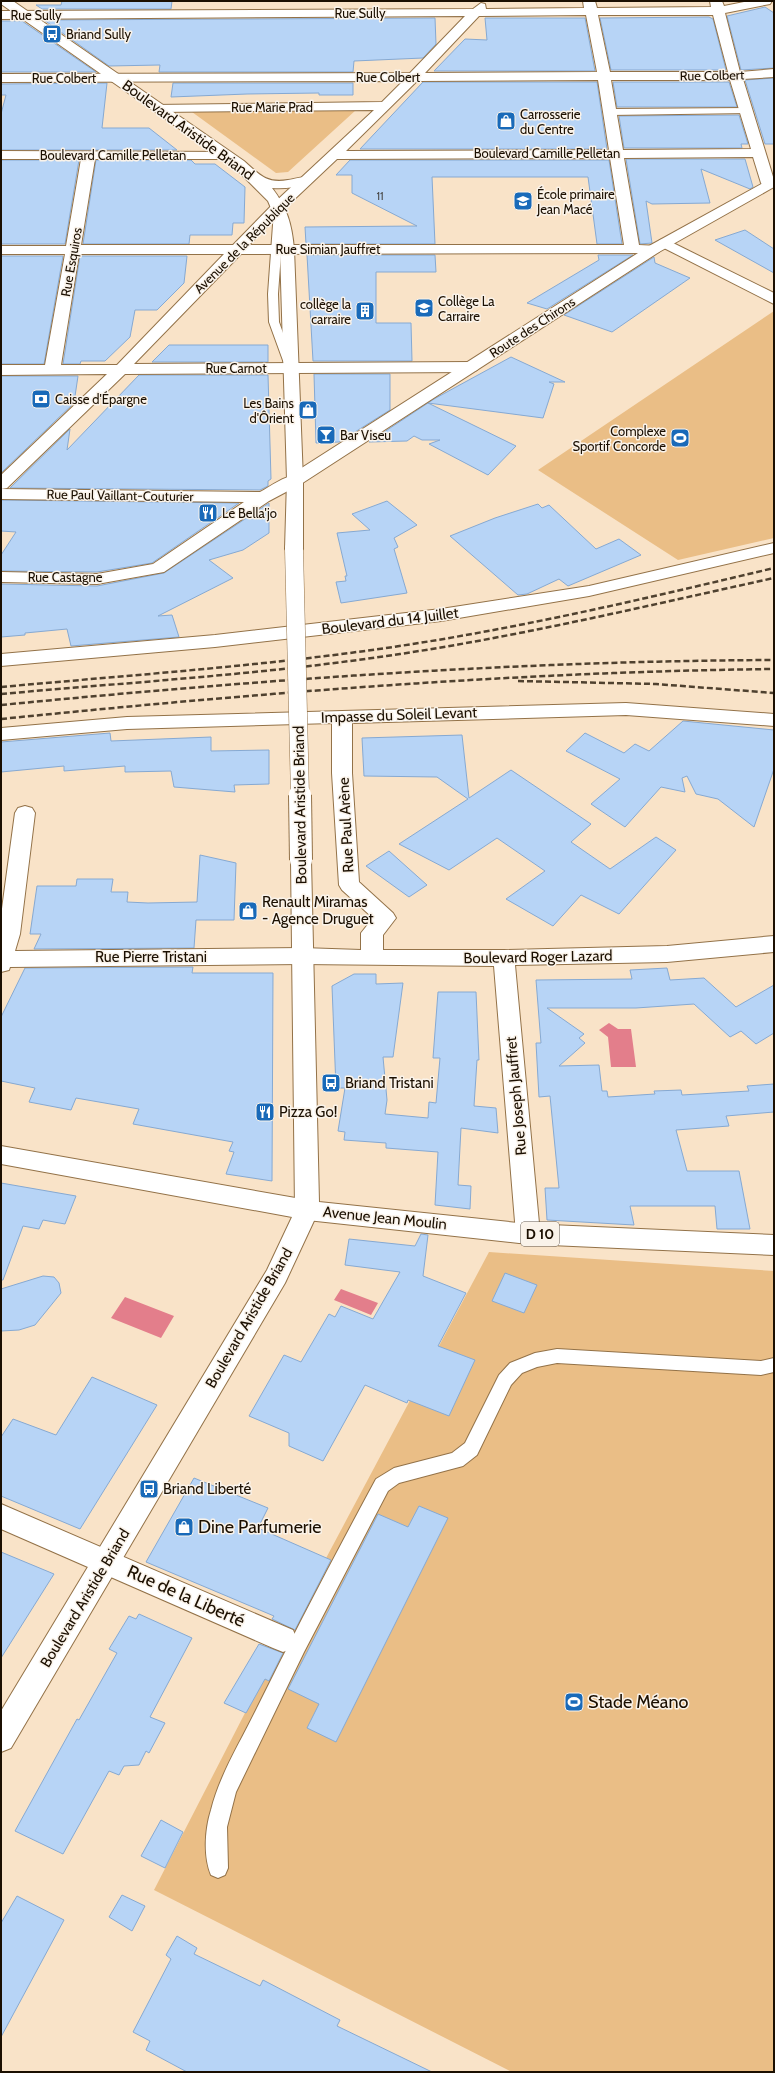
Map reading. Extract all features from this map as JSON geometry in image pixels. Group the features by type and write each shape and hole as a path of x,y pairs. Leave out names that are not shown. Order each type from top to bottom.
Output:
{"street":[{"name":"Boulevard Aristide Briand","path":"1,1738 276,1276 307,1210 294,550 294,480 290,368 282,249 287,238 279,206 260,183 239,164 5,1"},
{"path":"175,14 176,1"},
{"name":"Avenue de la République","path":"1,484 121,369 279,206 386,106 486,1"},
{"name":"Rue Sully","path":"1,15 175,14 326,7 474,12 590,7 718,6 768,1"},
{"path":"768,1 774,4"},
{"path":"718,6 735,76 759,153 771,182"},
{"path":"590,7 604,75 632,249"},
{"name":"Rue Colbert","path":"1,78 413,78 604,75 735,76 774,73"},
{"name":"Rue Marie Prad","path":"159,108 386,106"},
{"name":"Boulevard Camille Pelletan","path":"334,155 759,153"},
{"name":"Boulevard Camille Pelletan","path":"1,155 224,155"},
{"name":"Rue Esquiros","path":"52,370 90,155"},
{"path":"260,183 283,185 306,181"},
{"name":"Route des Chirons","path":"294,480 660,246 771,182"},
{"path":"660,246 774,299"},
{"name":"Rue Simian Jauffret","path":"1,250 632,249 660,246"},
{"name":"Rue Carnot","path":"1,370 471,367"},
{"name":"Rue Castagne","path":"1,577 97,579 158,568 262,497 294,480"},
{"name":"Rue Paul Vaillant-Couturier","path":"1,494 262,497"},
{"name":"Boulevard du 14 Juillet","path":"1,660 215,641 441,615 589,591 774,548"},
{"name":"Impasse du Soleil Levant","path":"1,734 127,723 626,709 698,713 774,720"},
{"name":"Rue Paul Arène","path":"342,717 342,773 349,884 386,918 372,933 372,958"},
{"path":"2,960 9,934 25,812"},
{"name":"Boulevard Roger Lazard","path":"302,956 372,958 504,958 667,954 774,944"},
{"name":"Rue Pierre Tristani","path":"2,960 302,956"},
{"name":"Rue Joseph Jauffret","path":"504,958 528,1234"},
{"name":"Avenue Jean Moulin","path":"1,1155 307,1210 528,1234 774,1245"},
{"name":"Rue de la Liberté","path":"1,1516 290,1642"}],"lane":[{"path":"610,112 747,111"},
{"path":"218,1868 216,1833 220,1809 290,1642 382,1485 394,1476 457,1460 462,1456 470,1449 505,1380 516,1368 535,1360 557,1356 761,1368 774,1365"}],"shaded area":[{"path":"192,110 356,110 288,172 276,173 192,112"},
{"name":"Complexe Sportif Concorde","path":"774,311 774,538 678,560 538,470"},
{"path":"609,1023 618,1029 631,1029 636,1067 611,1067 608,1037 599,1030"},
{"name":"Stade Méano","path":"489,1252 774,1271 774,2072 512,2072 154,1890 283,1639"},
{"path":"341,1289 378,1303 371,1315 334,1300"},
{"path":"125,1297 174,1316 161,1338 111,1318"}],"building":[{"path":"62,1 172,1 171,9 42,9 36,5 61,5"},
{"path":"765,7 774,13 774,68 741,70 727,16"},
{"path":"709,17 713,19 726,70 611,70 600,18"},
{"path":"435,18 436,44 423,58 354,61 353,72 159,72 160,65 109,66 44,20"},
{"path":"485,18 585,18 595,71 434,71 465,39 487,40"},
{"path":"1,21 22,21 96,72 1,72"},
{"path":"774,78 774,144 765,144 745,80"},
{"path":"423,82 597,82 607,149 360,149"},
{"path":"613,82 729,82 737,107 617,107"},
{"path":"107,83 102,128 149,128 177,150 1,150 1,114 6,95 1,95 1,84"},
{"path":"173,83 353,83 353,95 319,95 319,93 171,97"},
{"path":"739,115 748,144 741,144 742,148 624,148 619,116"},
{"path":"626,159 745,159 753,187 750,189 701,169 710,203 652,204 646,201 652,243 640,244"},
{"path":"1,160 79,160 65,244 1,244"},
{"path":"96,160 191,160 195,164 215,164 245,187 244,223 233,223 232,235 190,235 189,244 83,244"},
{"name":"École primaire Jean Macé","path":"350,160 609,160 622,244 597,244 588,177 432,177 435,244 306,244 305,227 417,226 352,193 352,175 336,175"},
{"path":"745,230 774,249 774,273 715,240"},
{"path":"307,255 435,255 436,272 376,272 376,323 411,323 412,361 313,361"},
{"path":"598,255 633,255 547,309 527,303 599,260"},
{"path":"1,256 63,256 44,364 1,364"},
{"path":"80,256 187,256 184,283 157,310 135,310 130,337 105,361 81,361 80,364 63,364"},
{"path":"654,257 655,263 690,278 612,332 564,315"},
{"path":"169,345 268,345 268,362 152,362"},
{"path":"511,357 565,382 549,382 554,384 543,418 428,403 516,446 488,475 429,444 440,440 422,440 414,436 407,441 369,442 434,399"},
{"path":"314,374 390,374 390,410 339,442 316,443"},
{"path":"139,375 268,375 271,479 268,481 268,486 260,490 10,488 70,429 67,450"},
{"path":"1,376 78,376 74,403 1,473"},
{"path":"1,500 239,503 152,563 97,572 1,571 1,555 16,532 1,531"},
{"path":"387,501 417,525 394,538 398,547 394,549 407,593 341,603 336,582 346,581 345,576 347,576 337,533 370,530 352,514"},
{"path":"269,503 269,533 243,550 209,560 233,578 158,616 172,615 179,637 71,646 67,629 1,637 1,584 97,586 164,573"},
{"path":"538,504 542,508 549,505 596,549 619,539 641,555 568,586 559,579 527,594 518,595 450,536 495,518"},
{"path":"683,721 774,730 774,769 754,827 718,799 696,794 687,776 682,778 685,792 661,787 625,827 591,804 620,779 566,751 585,733 624,753 635,744 649,751"},
{"path":"110,733 111,741 211,737 211,751 269,750 269,784 234,785 235,792 174,787 171,771 125,772 125,766 64,771 64,766 1,772 1,742"},
{"path":"462,735 469,798 511,770 591,824 571,842 610,869 656,837 676,850 619,914 581,895 553,926 506,899 545,871 497,838 449,870 399,844 468,799 437,777 364,776 362,738"},
{"path":"389,851 427,885 409,897 366,866"},
{"path":"200,855 236,863 234,920 196,920 194,948 34,949 41,934 30,934 37,886 76,886 77,879 113,879 111,892 128,892 127,902 197,902"},
{"path":"193,967 192,973 273,973 272,1181 226,1174 234,1152 229,1151 233,1142 133,1124 139,1109 76,1098 71,1110 29,1102 35,1088 1,1081 1,1017 25,968"},
{"path":"667,968 670,980 704,978 736,1007 774,985 774,1033 756,1044 741,1031 730,1037 694,1004 636,1008 547,1008 584,1034 579,1038 585,1043 559,1066 599,1065 602,1091 607,1091 608,1097 655,1094 654,1091 681,1090 682,1095 749,1091 747,1086 774,1084 774,1112 726,1116 729,1126 676,1130 687,1171 739,1171 750,1229 717,1229 715,1206 630,1206 634,1225 547,1220 545,1188 559,1188 550,1096 539,1097 536,1043 541,1043 536,980 632,979 630,970"},
{"path":"354,974 376,974 376,984 403,983 393,1057 383,1057 387,1100 385,1114 428,1118 429,1102 436,1103 440,1058 433,1058 438,992 476,992 479,1060 477,1060 474,1106 496,1108 498,1133 461,1128 458,1185 471,1186 470,1209 435,1205 438,1152 386,1148 386,1143 344,1140 345,1132 338,1131 345,1088 336,1088 332,986"},
{"path":"1,1183 76,1196 65,1224 43,1220 39,1229 23,1226 3,1280 1,1280"},
{"path":"421,1234 428,1235 423,1276 466,1293 438,1346 475,1360 449,1416 408,1400 407,1403 365,1385 323,1461 289,1446 289,1433 249,1416 284,1355 301,1362 329,1314 335,1317 341,1306 373,1319 400,1272 345,1265 349,1239 415,1246"},
{"path":"505,1273 537,1285 524,1313 492,1301"},
{"path":"43,1276 54,1277 59,1283 61,1293 35,1325 19,1330 1,1331 1,1289"},
{"path":"92,1377 157,1405 80,1529 1,1496 1,1437 13,1419 56,1435"},
{"path":"194,1478 268,1508 258,1528 331,1560 295,1630 272,1619 274,1616 146,1562"},
{"path":"419,1506 448,1518 336,1742 307,1728 319,1704 288,1689 378,1514 408,1527"},
{"path":"1,1552 54,1574 1,1658"},
{"path":"139,1614 192,1638 150,1717 165,1723 149,1753 146,1751 139,1765 124,1766 119,1775 109,1771 63,1854 15,1831 77,1719 79,1720 117,1653 109,1649 129,1616 136,1619"},
{"path":"259,1644 283,1653 269,1681 265,1679 246,1713 224,1703"},
{"path":"161,1820 183,1832 165,1868 141,1856"},
{"path":"122,1895 145,1906 132,1931 109,1917"},
{"path":"17,1896 64,1920 1,2037 1,1923"},
{"path":"177,1936 197,1948 194,1954 260,1986 263,1980 340,2020 337,2026 432,2072 187,2072 146,2050 150,2041 133,2032 171,1959 166,1955"}],"railway":[{"path":"1,687 246,665 393,647 537,622 774,568"},
{"path":"1,694 301,667 400,654 541,629 774,578"},
{"path":"1,705 290,680 483,668 677,661 774,660"},
{"path":"1,719 387,685 580,674 774,669"},
{"path":"518,681 656,684 774,693"}],"place":[{"name":"Briand Sully","path":"52,34"},
{"name":"Carrosserie du Centre","path":"506,121"},
{"name":"École primaire Jean Macé","path":"523,201"},
{"name":"Collège La Carraire","path":"424,308"},
{"name":"collège la carraire","path":"365,311"},
{"name":"Caisse d'Épargne","path":"41,399"},
{"name":"Les Bains d'Ôrient","path":"308,410"},
{"name":"Bar Viseu","path":"326,435"},
{"name":"Complexe Sportif Concorde","path":"680,438"},
{"name":"Le Bella'jo","path":"208,513"},
{"name":"Renault Miramas - Agence Druguet","path":"248,911"},
{"name":"Briand Tristani","path":"331,1083"},
{"name":"Pizza Go!","path":"265,1112"},
{"name":"Briand Liberté","path":"149,1489"},
{"name":"Dine Parfumerie","path":"184,1527"},
{"name":"Stade Méano","path":"574,1702"}]}
